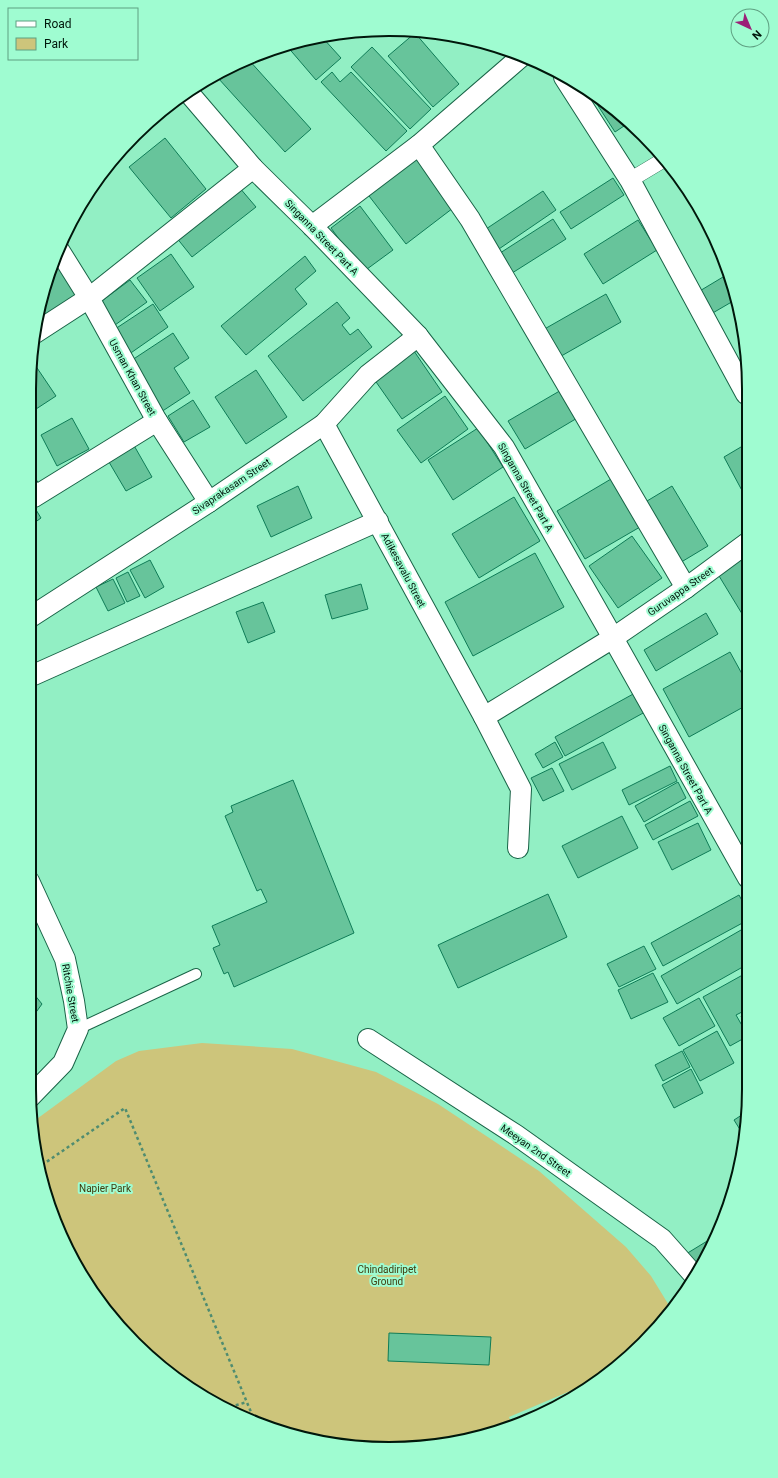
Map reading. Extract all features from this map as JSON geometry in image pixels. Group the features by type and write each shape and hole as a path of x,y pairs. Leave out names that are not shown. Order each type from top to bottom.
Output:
{"street":[{"path":"312,226 419,145 517,60"},
{"path":"570,86 630,180 742,386"},
{"name":"Singanna Street Part A","path":"192,96 253,168 312,226 418,336 504,447 742,867"},
{"path":"419,145 470,219 686,588"},
{"path":"630,180 659,162"},
{"path":"41,329 89,298 253,168"},
{"name":"Usman Khan Street","path":"62,256 89,298 157,421 209,502"},
{"name":"Sivaprakasam Street","path":"36,614 209,502 324,424 368,375 418,336"},
{"path":"36,496 157,421"},
{"name":"Adikesavalu Street","path":"324,424 484,717 521,789 518,848"},
{"path":"36,674 378,521"},
{"name":"Guruvappa Street","path":"484,717 613,638 686,588 742,546"},
{"name":"Ritchie Street","path":"36,896 65,959 78,1029 63,1063 36,1091"},
{"name":"Meeyan 2nd Street","path":"368,1039 516,1135 662,1240 691,1272"}],"lane":[{"path":"78,1029 196,974"}],"path":[{"path":"44,1163 125,1108 252,1414"},
{"path":"233,1406 247,1402"}],"green space":[{"name":"Chindadiripet Ground","path":"202,1043 292,1049 376,1072 438,1104 539,1171 626,1247 651,1276 669,1305 639,1339 585,1383 576,1388 509,1417 510,1420 480,1430 435,1439 412,1441 389,1442 343,1439 298,1430 233,1406 212,1395 174,1369 139,1339 109,1304 83,1266 72,1245 48,1180 39,1135 38,1118 116,1061 139,1051"}],"building":[{"path":"410,37 419,38 459,84 433,107 388,56"},
{"path":"326,42 341,58 316,80 291,50"},
{"path":"372,47 431,109 410,129 351,67"},
{"path":"252,64 311,129 285,152 219,80"},
{"path":"332,72 340,82 351,72 407,131 386,151 321,82"},
{"path":"597,104 624,126 615,132"},
{"path":"165,138 206,189 171,218 129,167"},
{"path":"417,153 457,205 406,244 366,192"},
{"path":"613,178 624,195 571,229 560,212"},
{"path":"239,187 256,207 192,257 176,237"},
{"path":"543,191 556,210 496,251 483,231"},
{"path":"360,206 393,250 363,272 331,228"},
{"path":"553,219 566,239 509,275 497,255"},
{"path":"638,220 657,250 603,284 584,254"},
{"path":"171,254 194,287 160,311 137,278"},
{"path":"305,256 316,271 295,289 307,304 246,355 221,326"},
{"path":"60,261 82,297 43,321 48,298"},
{"path":"723,277 731,302 711,314 698,292"},
{"path":"130,280 147,302 115,325 99,303"},
{"path":"606,294 621,322 556,359 541,331"},
{"path":"337,302 350,318 342,325 350,335 358,329 372,347 303,401 268,356"},
{"path":"153,304 168,327 125,357 109,333"},
{"path":"173,333 189,358 174,368 190,393 161,412 129,362"},
{"path":"414,351 442,392 402,419 374,379"},
{"path":"37,368 56,396 36,409"},
{"path":"256,370 287,417 246,444 215,397"},
{"path":"563,389 579,417 525,449 508,421"},
{"path":"445,396 468,429 421,463 397,430"},
{"path":"193,400 210,427 184,442 168,416"},
{"path":"72,418 89,449 57,466 41,435"},
{"path":"478,428 503,467 453,500 428,460"},
{"path":"132,442 152,477 126,491 106,457"},
{"path":"742,446 742,491 724,457"},
{"path":"611,479 640,527 585,559 557,511"},
{"path":"298,486 312,518 271,537 257,506"},
{"path":"672,486 708,546 678,564 642,504"},
{"path":"514,497 540,541 479,578 452,534"},
{"path":"36,510 41,518 36,522"},
{"path":"632,536 662,578 618,608 589,566"},
{"path":"535,553 564,607 473,656 445,602"},
{"path":"742,556 742,614 716,571"},
{"path":"150,560 164,587 145,598 130,570"},
{"path":"128,572 140,596 127,602 116,578"},
{"path":"113,579 125,603 108,611 96,587"},
{"path":"361,584 368,609 332,619 325,595"},
{"path":"263,602 275,632 248,643 236,612"},
{"path":"706,613 718,634 656,671 644,650"},
{"path":"730,652 742,674 742,708 689,737 663,689"},
{"path":"635,693 645,712 565,756 555,737"},
{"path":"555,742 563,757 543,768 535,754"},
{"path":"603,742 616,768 572,790 559,764"},
{"path":"670,766 677,781 629,805 622,790"},
{"path":"552,768 564,791 543,801 531,778"},
{"path":"293,780 354,933 234,987 228,972 224,974 213,948 220,945 212,926 267,902 261,889 257,891 225,816 233,812 231,806"},
{"path":"678,782 686,798 644,822 635,806"},
{"path":"690,801 698,816 653,840 645,825"},
{"path":"622,816 638,848 578,878 562,846"},
{"path":"698,823 711,850 672,870 658,842"},
{"path":"548,894 567,937 458,988 438,945"},
{"path":"739,895 742,901 742,923 663,966 651,943"},
{"path":"742,929 742,967 677,1004 661,976"},
{"path":"644,946 656,969 619,987 607,964"},
{"path":"653,973 668,1002 631,1019 618,990"},
{"path":"742,975 742,1012 736,1015 742,1026 742,1039 730,1046 703,997"},
{"path":"36,997 42,1004 36,1012"},
{"path":"699,998 715,1026 679,1046 663,1018"},
{"path":"717,1031 734,1063 700,1081 683,1050"},
{"path":"682,1051 690,1067 663,1081 655,1065"},
{"path":"691,1069 703,1093 674,1108 662,1085"},
{"path":"741,1116 740,1129 734,1120"},
{"path":"708,1241 696,1264 686,1254"},
{"path":"389,1333 491,1337 489,1365 388,1361"}],"park label":[{"name":"Napier Park","path":"105,1188"}]}
